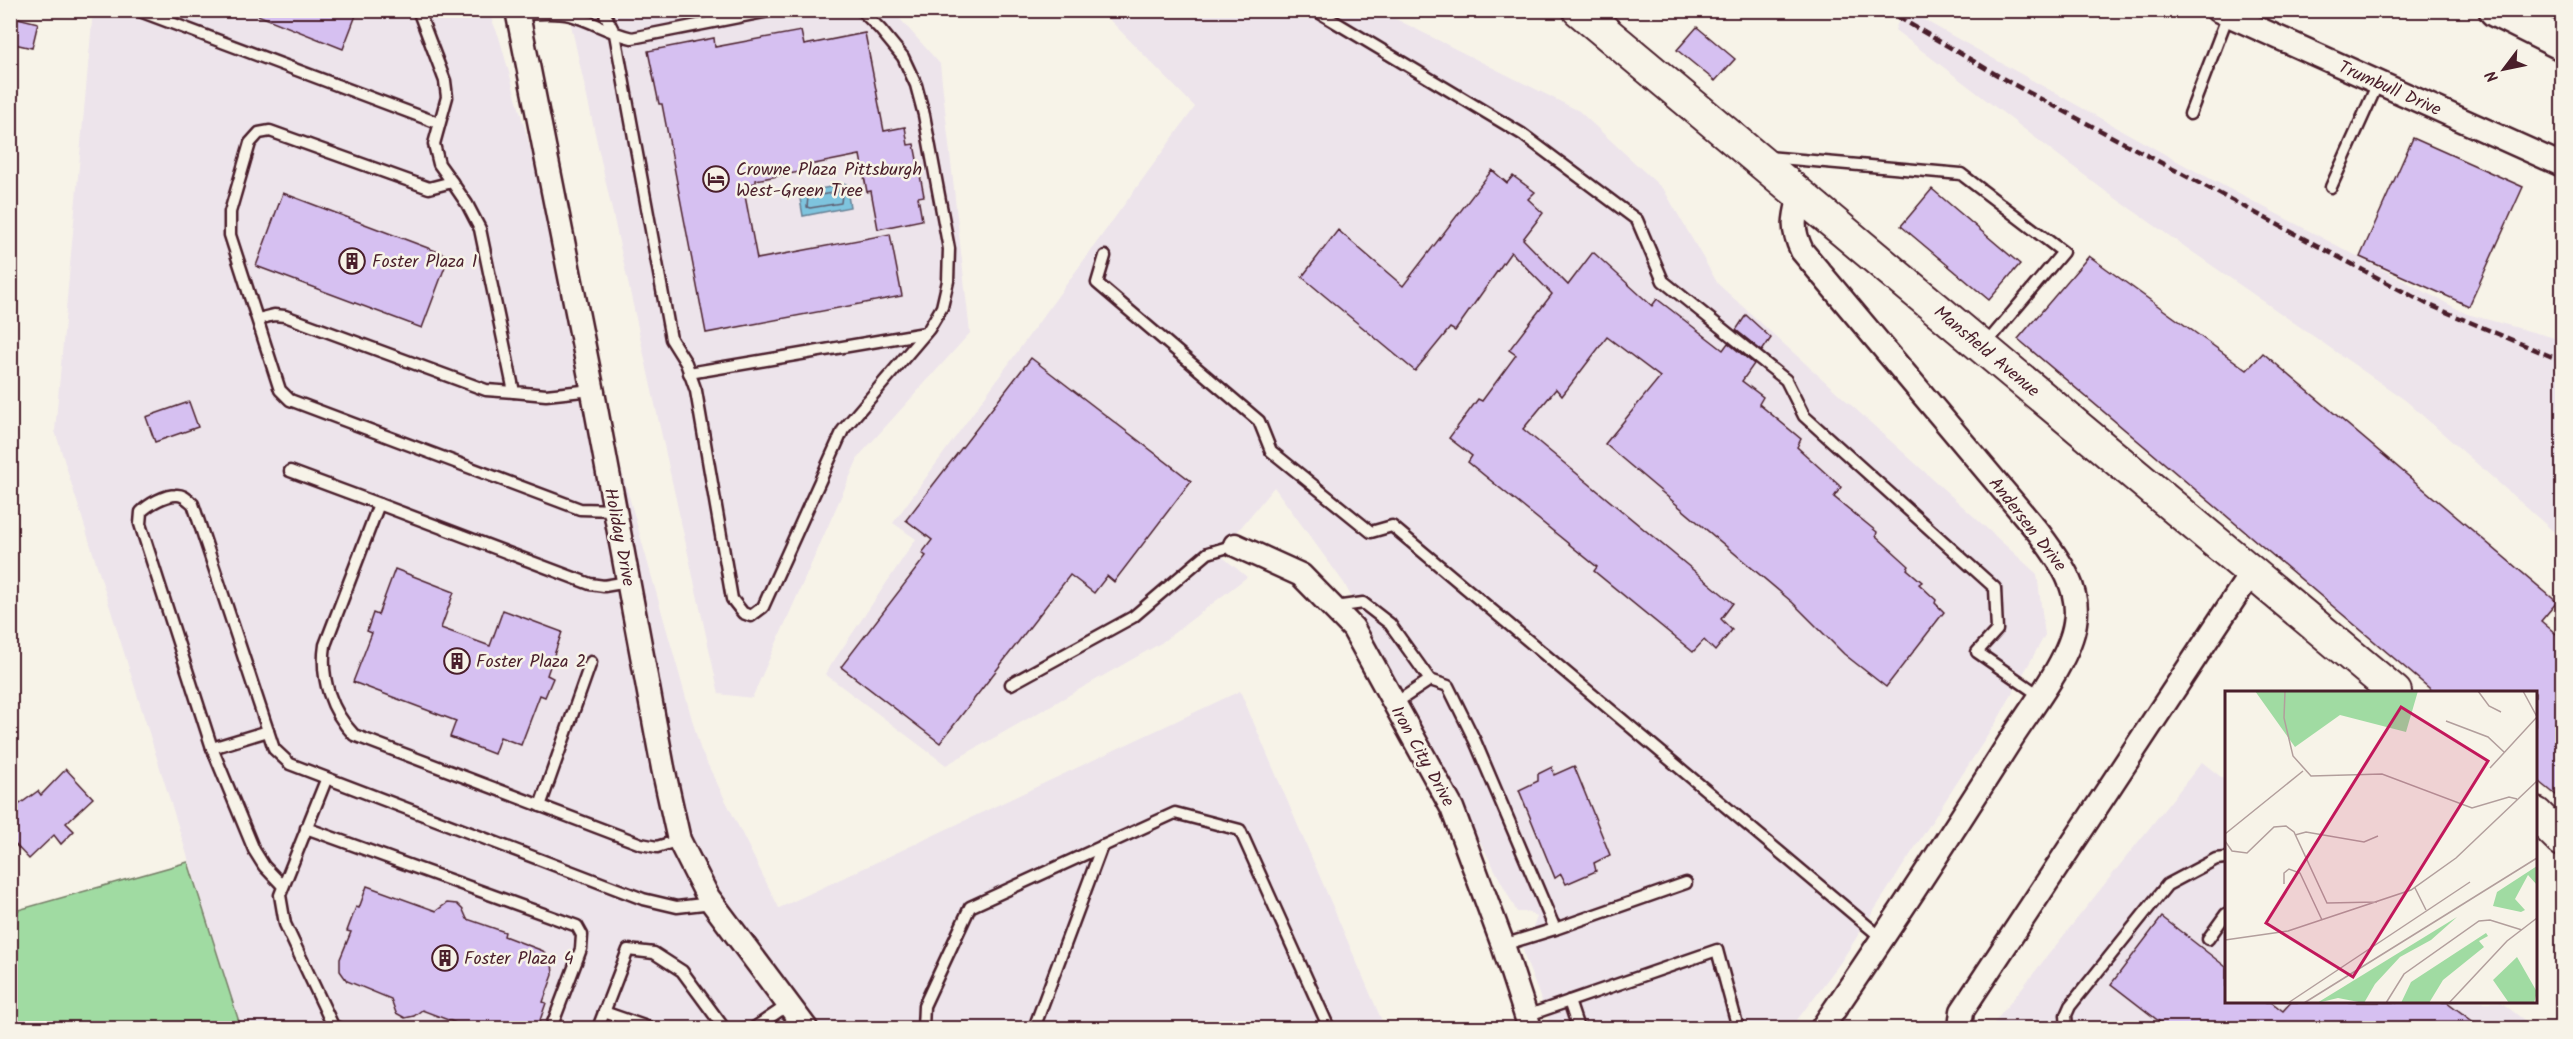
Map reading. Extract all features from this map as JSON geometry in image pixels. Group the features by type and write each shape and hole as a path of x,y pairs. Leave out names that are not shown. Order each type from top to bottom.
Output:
{"highway":[{"path":"2496,10 2562,43"}],"main road":[{"name":"Mansfield Avenue","path":"1579,10 2393,691"},
{"path":"2537,816 2562,840"}],"street":[{"name":"Holiday Drive","path":"517,12 592,390 663,768 679,840 712,903 806,1029"},
{"name":"Trumbull Drive","path":"2222,13 2562,165"},
{"name":"Andersen Drive","path":"1800,195 1793,221 1795,237 1802,251 2039,533 2068,576 2076,599 2076,622 2070,645 1822,1029"},
{"name":"Iron City Drive","path":"1235,545 1301,575 1353,628 1452,808 1503,945 1528,1022"},
{"path":"1960,1029 1962,1011 2251,573"}],"lane":[{"path":"137,10 438,123"},
{"path":"418,10 445,81 447,97 434,144 439,164 467,204 480,229 514,392"},
{"path":"603,10 615,34 671,339 696,391 732,599 743,613 751,616 763,607 843,430 925,333 942,307 948,281 949,249 924,115 916,85 903,57 861,10"},
{"path":"517,12 567,14 615,34 632,38 774,10"},
{"path":"1315,10 1522,134 1636,220 1663,281 1786,380 1804,416 1995,588 1997,630 1977,652 2039,695"},
{"path":"2190,114 2222,13"},
{"path":"2331,187 2378,83"},
{"path":"452,182 429,188 270,131 259,133 250,143 230,212 231,235 274,378 280,390 290,400 580,509 615,510"},
{"path":"1754,156 1961,174 2063,252 1983,348"},
{"path":"1105,256 1097,283 1259,421 1271,451 1371,532 1392,526 1882,939"},
{"path":"258,319 274,315 285,316 486,390 546,395 592,390"},
{"path":"689,373 925,333"},
{"path":"290,471 590,584 604,586 628,582"},
{"path":"283,886 264,866 254,850 212,748 140,524 141,512 148,504 177,494 193,504 274,749 290,764 326,780 643,899 677,907 712,903"},
{"path":"379,504 325,645 322,663 330,697 340,720 354,735 640,844 657,847 679,840"},
{"path":"1011,684 1133,617 1208,553 1235,545"},
{"path":"1332,608 1363,603 1390,624 1430,680 1448,686 1476,741 1555,929"},
{"path":"540,806 591,662"},
{"path":"1394,704 1430,680"},
{"path":"212,748 268,731"},
{"path":"326,780 280,895 285,924 333,1026 338,1029"},
{"path":"923,1029 924,1006 970,907 1175,813 1240,830 1329,1029"},
{"path":"306,828 577,926 582,935 581,949 551,1029"},
{"path":"1034,1029 1102,846"},
{"path":"2067,1029 2066,1015 2070,1006 2167,885 2216,859 2225,858"},
{"path":"1503,945 1686,883"},
{"path":"2208,939 2225,915"},
{"path":"598,1029 628,950 654,953 682,971 724,1029"},
{"path":"1528,1022 1569,1001 1717,951 1738,1029"},
{"path":"1569,1001 1578,1029"},
{"path":"754,1029 788,1005"},
{"path":"604,1012 650,1029"}],"shaded area":[{"path":"1100,10 1380,11 1579,111 1664,190 1718,284 2037,574 2045,635 1997,721 1840,963 1791,1028 1552,1028 1525,958 1519,932 1532,929 1537,917 1528,912 1517,912 1344,583 1274,487 1219,554 1247,577 1161,643 946,765 825,674 916,539 893,523 1195,107"},
{"path":"93,11 488,11 499,37 701,751 779,908 1240,691 1385,1028 241,1028 55,431"},
{"path":"568,11 893,11 940,64 970,333 859,456 752,698 719,694"},
{"path":"1902,11 1908,11 2186,166 2467,314 2562,340 2562,539 2405,400 2105,191 1895,30"},
{"path":"2202,762 2225,780 2225,1003 2502,1003 2534,1028 2001,1028 1994,1023"}],"green space":[{"path":"188,862 241,1028 11,1028 11,912"}],"water":[{"path":"846,184 850,207 803,216 799,193"}],"building":[{"path":"245,10 358,10 343,49"},
{"path":"10,16 38,23 32,48 10,43"},
{"path":"1697,27 1735,59 1715,81 1677,50"},
{"name":"Crowne Plaza Pittsburgh West-Green Tree","path":"801,31 804,45 865,33 884,131 905,127 908,145 914,144 924,196 918,197 922,220 878,229 871,191 867,192 860,155 799,167 800,172 756,180 756,183 743,185 757,259 890,234 902,296 706,333 662,104 659,104 648,51 714,38 715,47"},
{"path":"2413,138 2523,187 2469,306 2360,257"},
{"path":"1492,170 1507,183 1513,176 1535,192 1528,199 1543,213 1523,239 1568,285 1593,252 1652,306 1657,299 1723,350 1728,343 1754,364 1742,381 1763,397 1759,404 1801,439 1797,447 1841,487 1834,497 1877,532 1876,536 1909,566 1907,569 1922,582 1919,584 1936,600 1935,603 1944,612 1886,687 1844,654 1792,602 1605,444 1660,377 1607,337 1562,396 1556,389 1523,429 1733,603 1721,619 1732,630 1715,651 1704,640 1693,652 1594,571 1597,567 1468,462 1472,456 1449,438 1478,399 1482,401 1516,355 1509,350 1552,294 1511,252 1455,331 1450,328 1415,371 1302,277 1338,230 1403,286"},
{"path":"1932,189 2020,264 1989,300 1901,226"},
{"name":"Foster Plaza 1","path":"283,193 449,256 422,328 256,266"},
{"path":"2089,256 2247,370 2263,353 2557,602 2541,621 2562,639 2562,800 2537,780 2537,691 2433,691 2018,339"},
{"path":"1746,315 1771,338 1762,351 1736,330"},
{"path":"1031,358 1191,481 1114,582 1107,576 1094,593 1070,575 940,743 841,667 926,556 922,553 932,540 906,520"},
{"path":"189,402 198,427 155,442 146,417"},
{"name":"Foster Plaza 2","path":"395,569 454,592 441,628 490,646 503,610 562,632 547,675 553,678 545,697 540,695 521,745 500,737 494,754 450,737 456,721 353,682 372,633 367,631 373,613 378,615"},
{"path":"1574,766 1610,855 1594,863 1596,871 1566,884 1561,874 1555,878 1519,790 1538,781 1538,774 1552,767 1554,775"},
{"path":"66,769 93,798 66,823 74,831 61,844 54,835 29,859 10,839 10,811 38,791 41,795"},
{"name":"Foster Plaza 4","path":"367,886 436,911 447,903 457,904 467,919 505,932 504,936 543,951 552,962 553,975 543,1002 546,1003 537,1029 472,1029 422,1010 414,1016 405,1018 396,1013 391,999 347,981 340,971 340,959 351,932 347,931"},
{"path":"2162,917 2225,966 2225,1003 2272,1003 2283,1011 2290,1003 2448,1003 2483,1029 2169,1029 2111,984"}],"railway":[{"path":"1886,10 2009,82 2427,304 2562,361"}],"place":[{"name":"Crowne Plaza Pittsburgh West-Green Tree","path":"716,179"},
{"name":"Foster Plaza 1","path":"352,261"},
{"name":"Foster Plaza 2","path":"457,661"},
{"name":"Foster Plaza 4","path":"445,958"}]}
